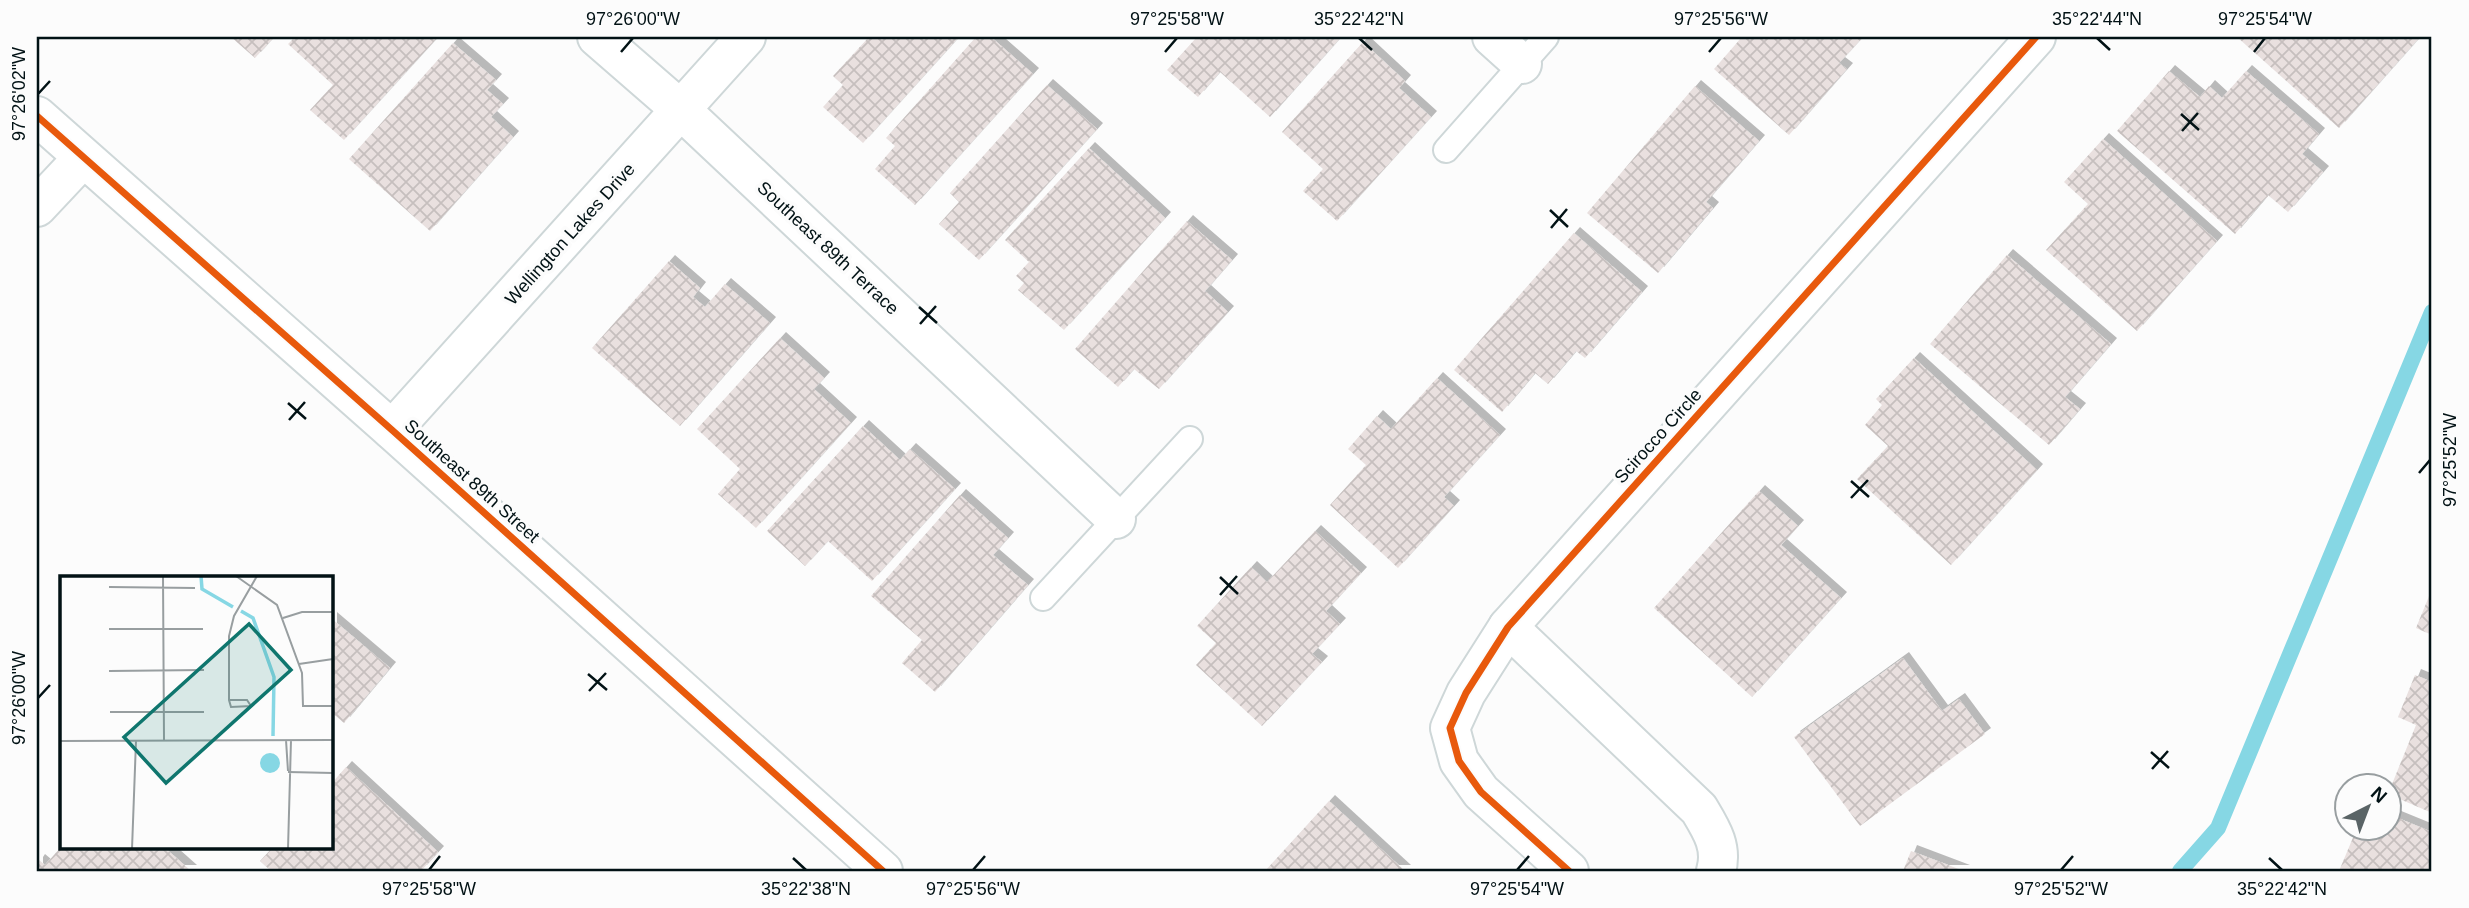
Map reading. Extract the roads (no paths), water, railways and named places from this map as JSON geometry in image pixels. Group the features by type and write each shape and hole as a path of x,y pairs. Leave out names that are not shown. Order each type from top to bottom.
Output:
{"street":[{"name":"Southeast 89th Terrace","path":"597,37 681,110 1116,519"},
{"name":"Wellington Lakes Drive","path":"392,430 746,37"},
{"path":"1492,37 1534,51"},
{"name":"Scirocco Circle","path":"1569,871 1481,792 1459,761 1450,728 1466,693 1508,627 2036,37"},
{"name":"Southeast 89th Street","path":"37,116 883,871"},
{"path":"37,207 83,158"},
{"path":"1508,627 1699,809 1716,837 1716,871"}],"lane":[{"path":"1446,150 1534,51"},
{"path":"1043,598 1190,439"}],"waterway":[{"path":"2180,871 2218,828 2432,312"}]}
